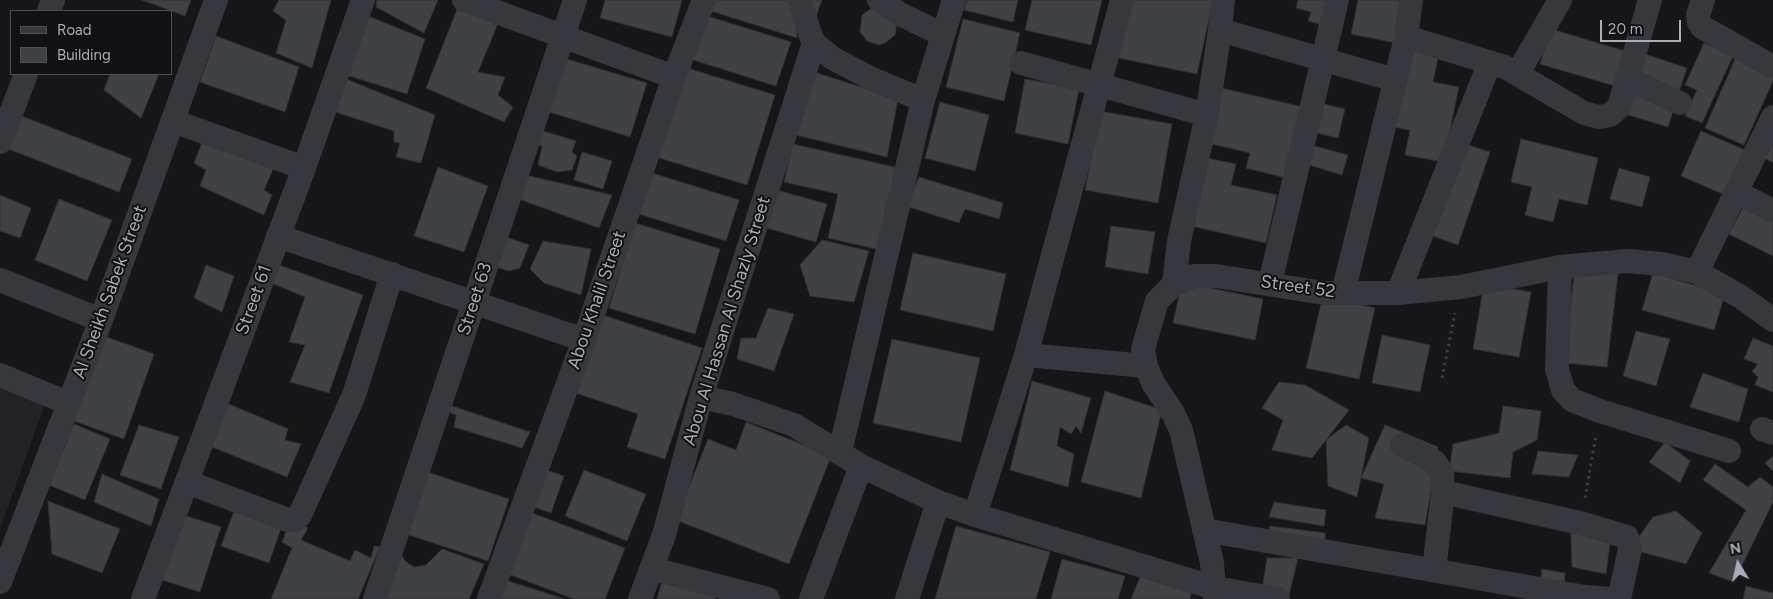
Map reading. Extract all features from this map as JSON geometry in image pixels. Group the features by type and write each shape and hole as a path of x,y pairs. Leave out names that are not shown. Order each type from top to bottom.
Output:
{"street":[{"name":"Al Sheikh Sabek Street","path":"0,582 101,320 216,0"},
{"name":"Street 61","path":"143,599 304,168 363,0"},
{"path":"464,0 564,35 674,77"},
{"name":"Street 63","path":"375,599 575,0"},
{"name":"Abou Khalil Street","path":"489,599 584,340 674,77 704,0"},
{"path":"800,0 814,43 832,58 923,100"},
{"path":"879,0 900,14 943,35"},
{"path":"840,452 923,100 954,0"},
{"path":"975,515 1026,355 1097,85 1122,0"},
{"path":"1174,284 1179,241 1207,115 1223,0"},
{"path":"1270,283 1337,0"},
{"path":"1343,293 1406,37 1411,0"},
{"path":"1518,73 1560,0"},
{"path":"1406,37 1490,62 1518,73 1584,113 1599,117 1610,115 1619,107 1650,0"},
{"path":"1703,0 1698,15 1702,27 1773,67"},
{"path":"1220,30 1395,80"},
{"name":"Abou Al Hassan Al Shazly Street","path":"640,599 653,569 701,397 814,43"},
{"path":"1398,293 1490,62"},
{"path":"1021,63 1207,115"},
{"path":"0,142 26,75"},
{"path":"1627,78 1680,102"},
{"path":"1697,272 1773,117"},
{"path":"173,121 304,168"},
{"path":"1736,192 1773,211"},
{"path":"278,236 584,340"},
{"name":"Street 52","path":"1214,594 1212,563 1181,430 1146,366 1143,349 1148,324 1156,301 1174,284 1194,276 1216,276 1324,293 1398,293 1461,287 1560,267 1626,261 1662,264 1697,272 1741,297 1773,320"},
{"path":"1560,267 1557,369 1563,390 1572,400 1600,411 1729,451"},
{"path":"187,482 288,520 295,520 300,515 354,395 392,274"},
{"path":"0,280 101,320"},
{"path":"1026,355 1146,366"},
{"path":"0,376 68,403"},
{"path":"701,397 733,404 794,425 861,466 938,502 975,515 1214,594 1278,599"},
{"path":"1402,444 1435,462 1442,474 1443,492 1434,570"},
{"path":"811,599 861,466"},
{"path":"1443,492 1580,523 1627,537 1630,549 1619,599"},
{"path":"908,599 938,502"},
{"path":"1204,530 1585,598 1612,599"},
{"path":"653,569 768,599"}],"path":[{"path":"1442,378 1461,287"},
{"path":"1580,523 1600,411"}],"shaded area":[{"path":"0,386 46,401 0,529"}],"building":[{"path":"142,0 191,0 185,16"},
{"path":"279,0 331,0 312,68 276,53 286,20 273,11"},
{"path":"377,0 438,0 424,33 376,7"},
{"path":"605,0 682,0 672,37 600,18"},
{"path":"714,0 793,0 795,4 797,38 711,11"},
{"path":"804,0 822,0 812,26"},
{"path":"967,0 1018,0 1013,22 964,10"},
{"path":"1032,0 1102,0 1091,45 1025,30"},
{"path":"1126,0 1213,0 1197,74 1114,57"},
{"path":"1298,0 1329,0 1323,25 1308,21 1311,12 1296,8"},
{"path":"1358,0 1405,0 1396,43 1351,34"},
{"path":"458,7 499,21 478,72 505,77 498,95 513,107 504,122 426,88"},
{"path":"872,8 897,22 895,35 879,45 867,41 860,32 862,15"},
{"path":"363,14 425,39 407,94 343,74"},
{"path":"704,15 791,42 776,86 690,59"},
{"path":"963,19 1020,33 1004,101 946,87"},
{"path":"1551,29 1625,51 1615,86 1540,64"},
{"path":"216,36 299,67 285,112 200,82"},
{"path":"1704,43 1733,56 1702,123 1685,116 1697,90 1685,85"},
{"path":"1410,47 1439,53 1433,82 1459,87 1443,162 1405,155 1410,130 1394,127"},
{"path":"1639,52 1687,68 1678,94 1630,78"},
{"path":"560,57 647,83 630,137 543,110"},
{"path":"1736,57 1773,73 1773,81 1744,145 1705,128"},
{"path":"684,67 775,95 747,185 656,157"},
{"path":"814,72 898,99 887,157 792,134"},
{"path":"110,75 159,75 141,118 104,90"},
{"path":"341,77 435,115 421,163 396,157 400,143 394,142 394,131 329,110"},
{"path":"1025,79 1079,89 1068,144 1015,133"},
{"path":"1221,88 1303,107 1286,178 1246,168 1250,153 1208,143"},
{"path":"1630,88 1676,102 1668,127 1622,113"},
{"path":"940,102 989,115 975,171 925,158"},
{"path":"1320,103 1345,109 1338,138 1313,132"},
{"path":"1100,111 1172,124 1158,203 1085,190"},
{"path":"19,115 132,159 119,192 6,148"},
{"path":"537,129 576,141 572,152 577,156 572,170 557,172 538,165 542,146 531,142"},
{"path":"1701,131 1745,150 1725,195 1681,176"},
{"path":"1521,139 1598,158 1587,205 1559,199 1553,222 1525,215 1532,187 1511,182"},
{"path":"1773,139 1773,163 1763,157"},
{"path":"203,140 274,167 264,190 272,195 264,215 200,186 206,170 194,163"},
{"path":"1462,143 1490,152 1458,245 1430,235"},
{"path":"793,144 899,168 880,250 828,238 838,194 784,182"},
{"path":"1311,145 1348,155 1342,175 1306,164"},
{"path":"582,152 612,161 603,189 574,180"},
{"path":"1202,157 1236,164 1231,185 1277,195 1266,243 1187,225"},
{"path":"438,167 488,186 464,252 414,236"},
{"path":"1619,168 1650,177 1642,207 1610,199"},
{"path":"652,173 739,200 726,241 639,214"},
{"path":"521,174 612,195 599,228 513,197"},
{"path":"919,177 1003,203 999,219 965,209 959,223 906,206"},
{"path":"773,189 827,204 816,242 763,227"},
{"path":"0,195 31,208 20,238 0,231"},
{"path":"59,199 112,220 87,281 35,260"},
{"path":"1745,204 1773,218 1773,256 1729,234"},
{"path":"635,223 720,249 695,334 609,308"},
{"path":"1111,226 1155,232 1148,274 1105,267"},
{"path":"500,235 529,245 520,268 509,271 490,265"},
{"path":"822,240 869,251 854,302 810,296 800,265"},
{"path":"543,241 591,249 581,295 544,283 530,269"},
{"path":"913,253 1006,274 993,331 900,310"},
{"path":"276,264 363,295 329,393 290,382 305,345 289,342 305,297 269,282"},
{"path":"206,265 234,276 222,312 194,298"},
{"path":"1575,268 1618,273 1607,367 1564,363"},
{"path":"1653,273 1725,294 1714,330 1642,310"},
{"path":"1182,282 1263,299 1255,340 1173,323"},
{"path":"1484,284 1531,292 1519,357 1473,349"},
{"path":"1323,296 1375,308 1359,379 1306,368"},
{"path":"768,308 794,314 774,371 737,359 741,338 756,338"},
{"path":"603,315 702,348 665,459 627,447 638,414 576,393"},
{"path":"1636,331 1670,339 1656,386 1623,376"},
{"path":"1382,335 1430,345 1420,392 1372,383"},
{"path":"104,336 154,354 124,439 74,421"},
{"path":"1753,338 1773,346 1773,392 1755,385 1758,377 1752,371 1758,364 1744,359"},
{"path":"892,339 980,358 961,442 873,423"},
{"path":"1703,373 1748,389 1739,422 1690,407"},
{"path":"1032,381 1091,398 1081,433 1076,426 1071,434 1060,427 1057,446 1074,454 1068,487 1010,470"},
{"path":"1279,382 1305,385 1349,410 1312,458 1272,450 1283,420 1262,408"},
{"path":"1105,391 1162,410 1141,498 1081,482"},
{"path":"224,402 288,429 285,440 301,444 287,477 207,445"},
{"path":"449,405 530,432 522,448 454,427 456,415 445,411"},
{"path":"1503,406 1541,411 1537,440 1513,452 1510,478 1449,471 1453,444 1499,433"},
{"path":"746,422 831,456 789,564 676,520 708,439 736,450"},
{"path":"74,424 110,439 85,500 49,485"},
{"path":"139,425 179,437 161,489 120,475"},
{"path":"1346,425 1369,438 1357,497 1328,486 1326,440"},
{"path":"1385,425 1438,447 1425,525 1375,518 1384,484 1361,478"},
{"path":"1665,442 1690,461 1680,483 1649,462"},
{"path":"1538,451 1578,455 1569,477 1532,474"},
{"path":"1773,456 1773,471 1765,463"},
{"path":"1715,464 1748,487 1760,477 1773,487 1773,502 1734,582 1709,573 1746,510 1703,480"},
{"path":"541,468 564,476 551,513 528,505"},
{"path":"584,470 646,494 627,541 565,516"},
{"path":"424,471 509,499 488,561 403,533"},
{"path":"102,474 159,499 151,526 94,502"},
{"path":"48,501 120,529 102,573 52,554"},
{"path":"1274,502 1326,510 1324,526 1269,517"},
{"path":"236,506 283,522 269,563 221,546"},
{"path":"1570,510 1613,521 1606,574 1572,567"},
{"path":"1676,511 1702,533 1686,564 1630,549 1653,517"},
{"path":"532,513 625,548 605,599 574,599 508,574"},
{"path":"180,514 221,527 200,592 159,579"},
{"path":"289,524 300,524 308,528 301,540 350,561 355,550 371,558 374,546 380,547 358,599 271,599 292,548 282,542"},
{"path":"956,526 1050,552 1036,599 935,599"},
{"path":"1270,526 1325,533 1325,551 1268,541"},
{"path":"396,544 405,561 414,567 426,565 442,549 484,564 469,599 379,599"},
{"path":"1267,558 1298,558 1288,599 1261,596"},
{"path":"1062,559 1125,576 1118,599 1051,599"},
{"path":"1542,569 1565,573 1563,599 1539,589"},
{"path":"663,577 717,592 715,599 657,599"},
{"path":"1140,577 1192,590 1190,599 1131,599"},
{"path":"499,578 565,599 492,599"},
{"path":"1746,586 1773,593 1773,599 1743,599"}]}
